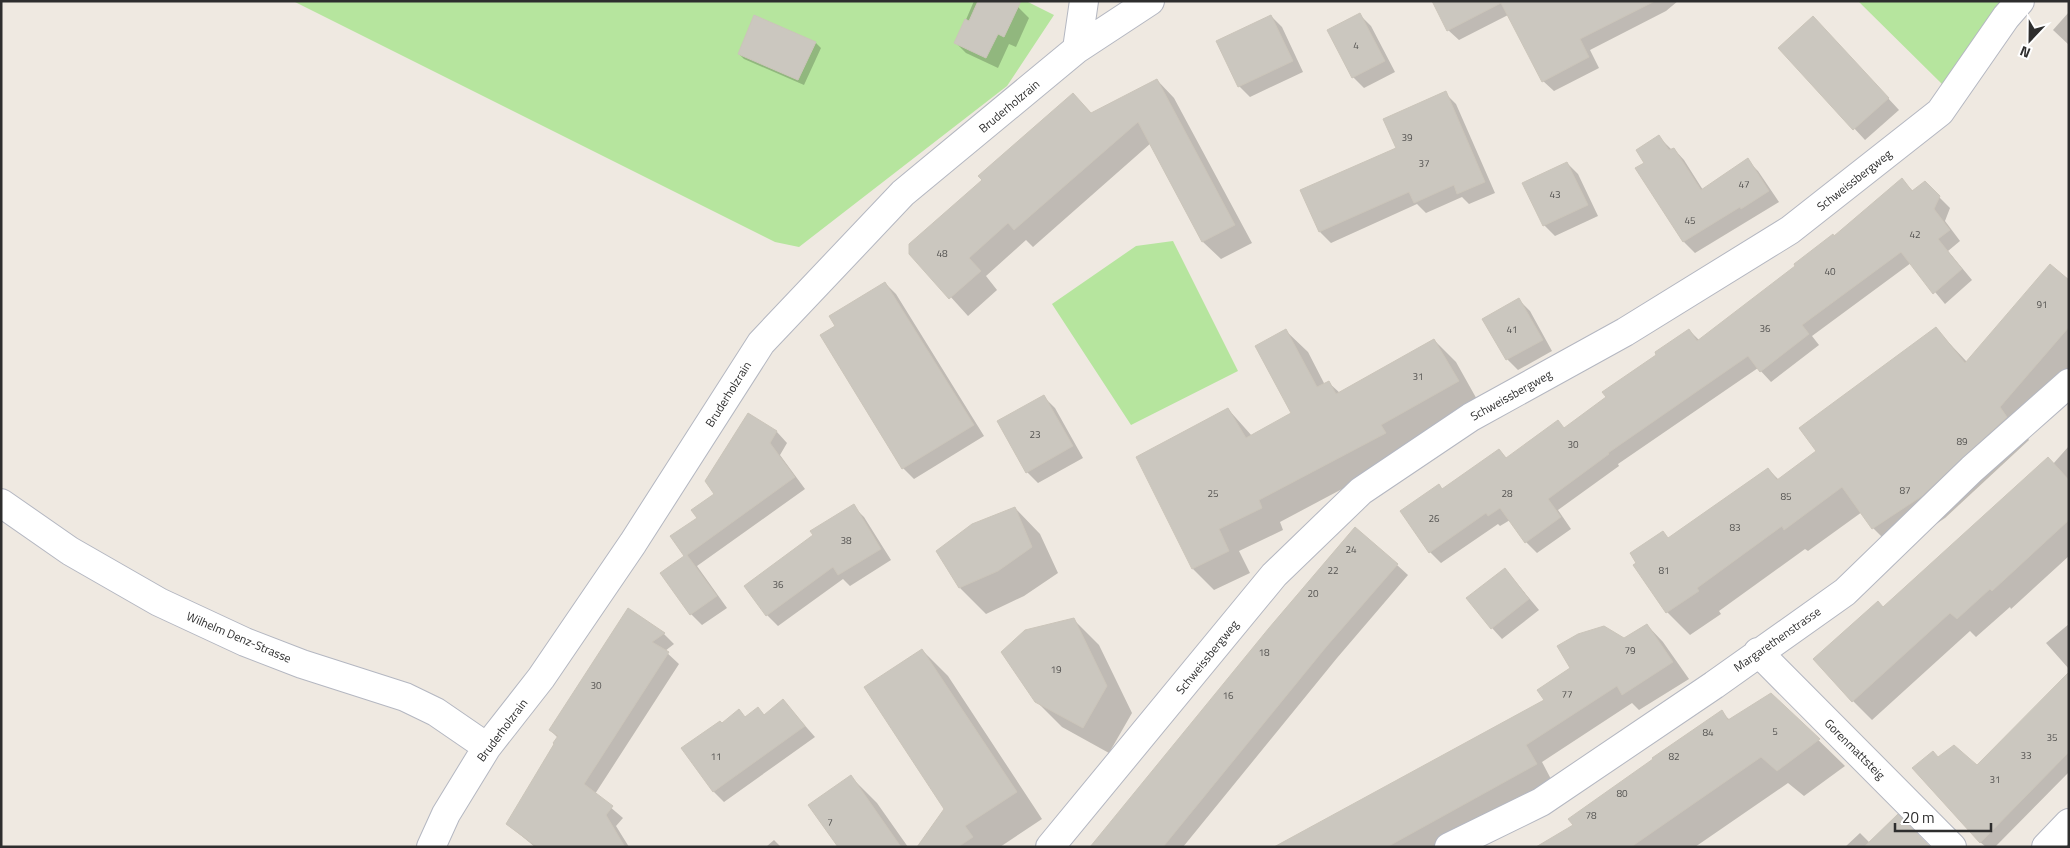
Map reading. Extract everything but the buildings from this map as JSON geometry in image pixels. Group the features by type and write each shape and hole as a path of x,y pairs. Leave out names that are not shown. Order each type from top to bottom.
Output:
{"street":[{"path":"1077,49 1084,1"},
{"name":"Bruderholzrain","path":"430,847 446,814 487,747 541,678 633,542 761,343 903,193 1077,49 1150,1"},
{"name":"Schweissbergweg","path":"1050,847 1274,575 1361,490 1471,417 1625,332 1790,230 1940,112 2006,17 2020,1"},
{"name":"Margarethenstrasse","path":"1449,847 1540,802 1845,592 1972,469 2069,383"},
{"name":"Wilhelm Denz-Strasse","path":"1,504 70,550 158,602 245,642 302,664 404,697 436,712 487,747"},
{"name":"Gorenmattsteig","path":"1758,652 1952,847"},
{"path":"2046,847 2069,823"}],"green space":[{"path":"293,1 1026,1 1054,15 1007,86 799,247 775,242"},
{"path":"1858,1 2006,1 1942,84"},
{"path":"1173,241 1238,371 1131,425 1052,304 1136,246"}]}
